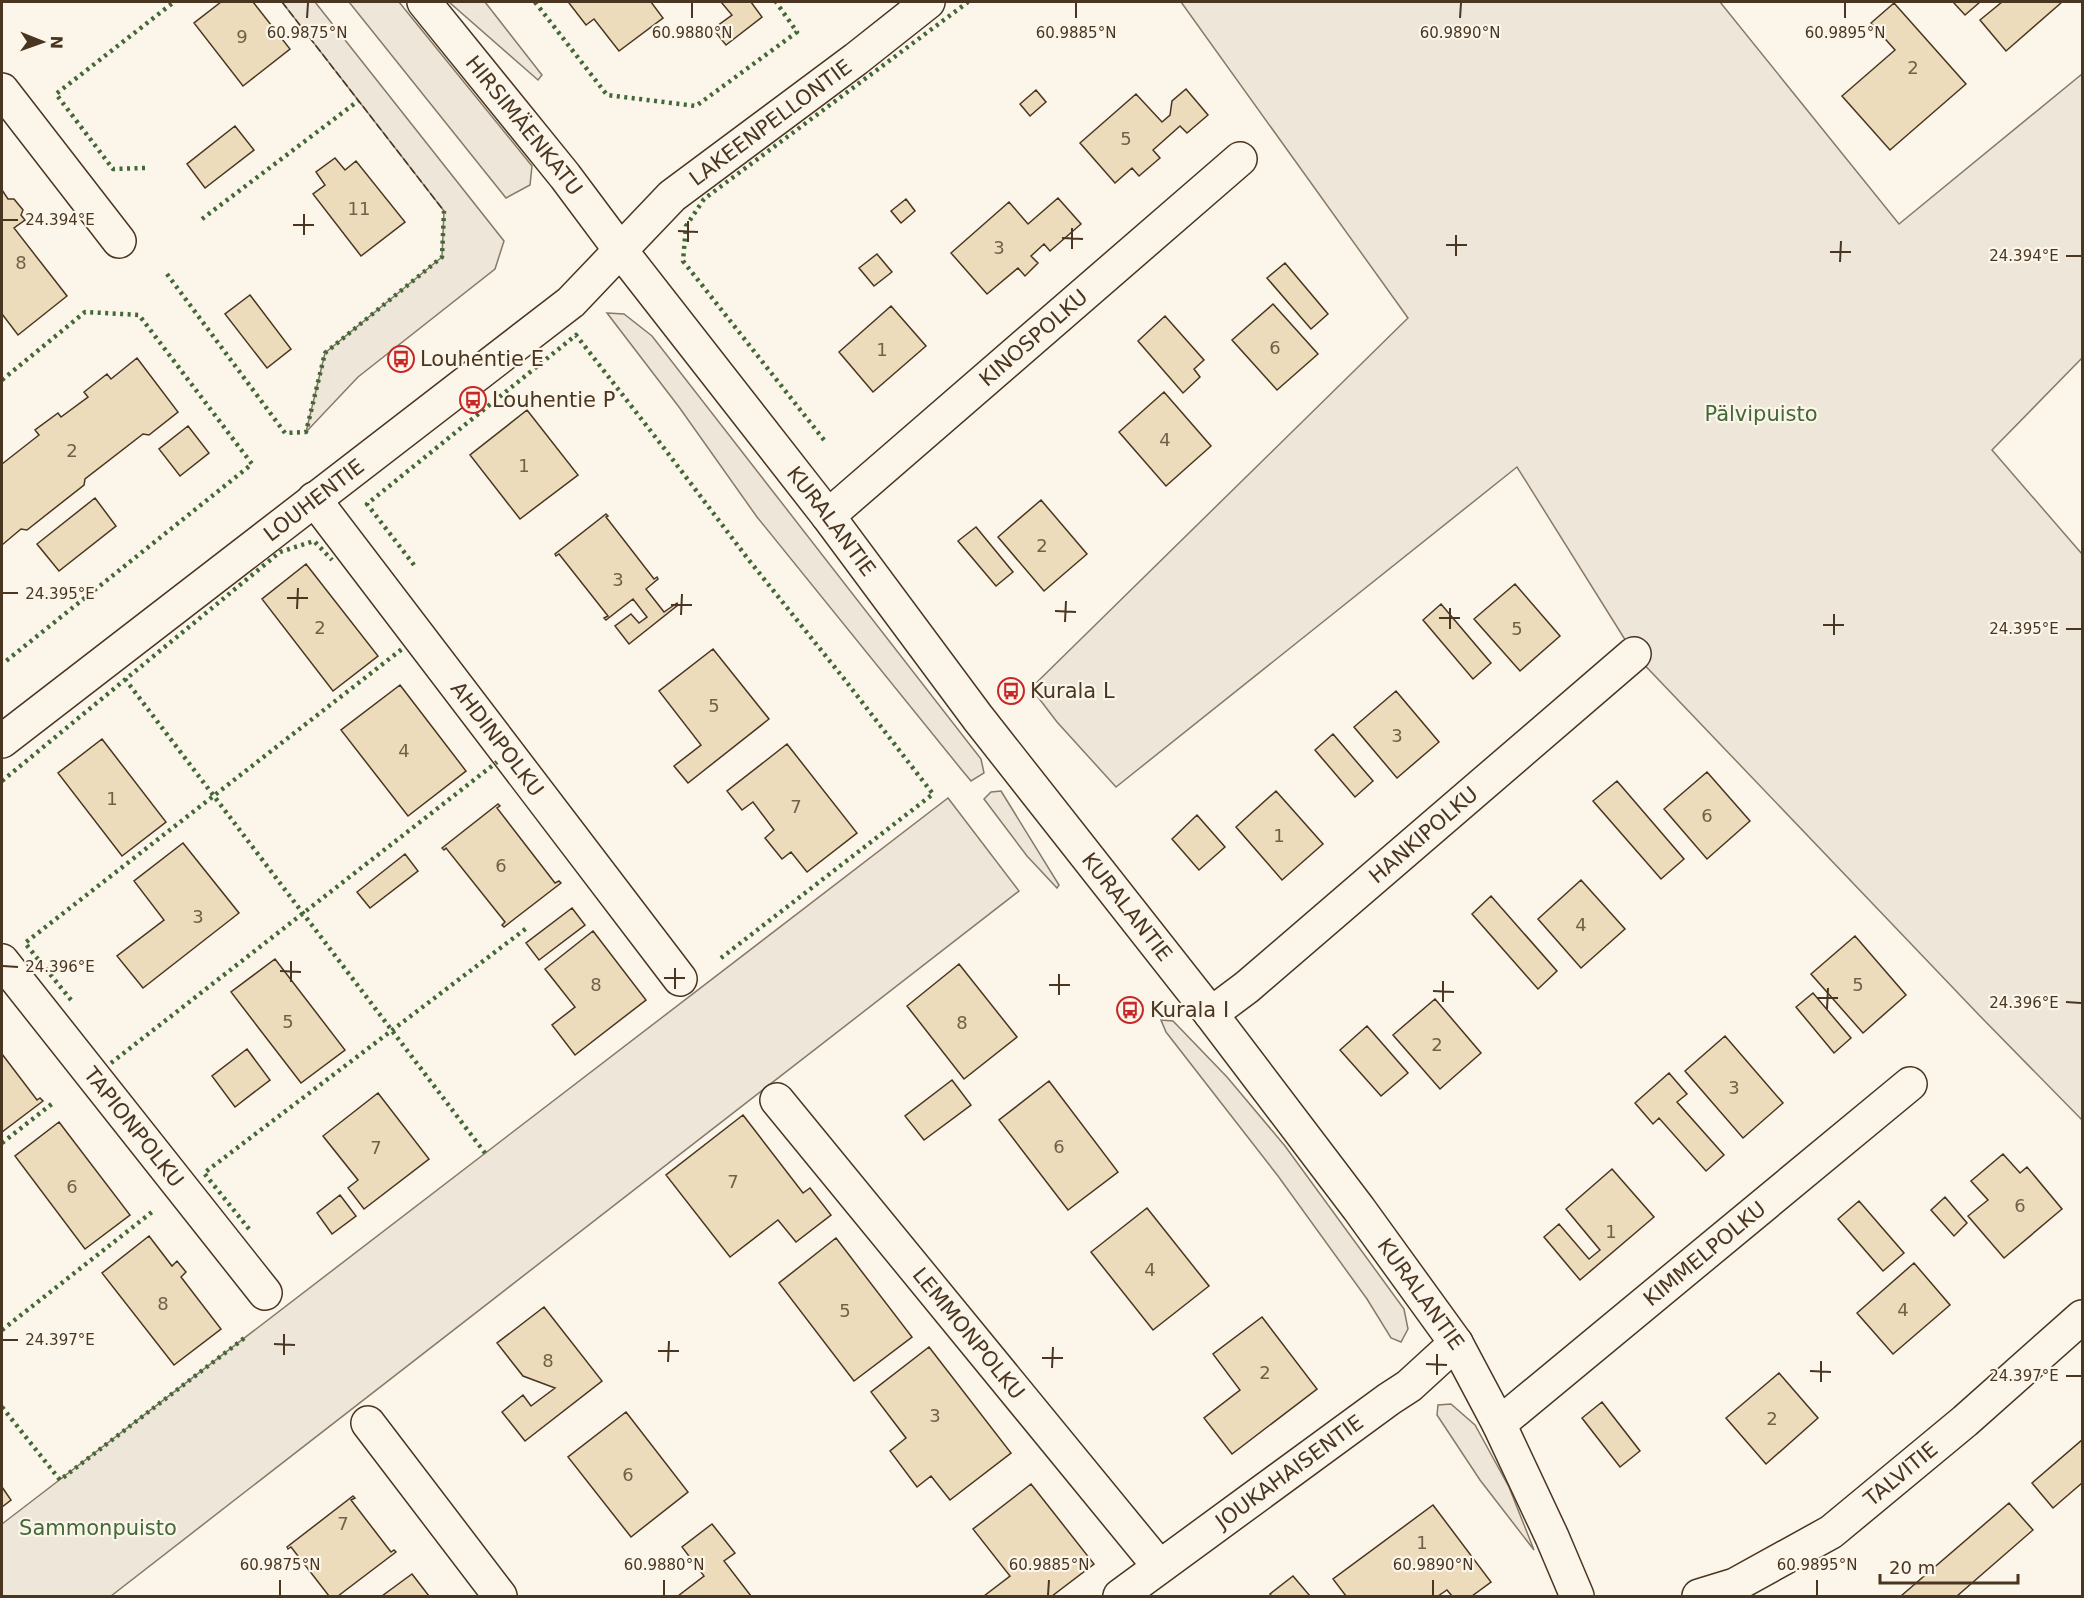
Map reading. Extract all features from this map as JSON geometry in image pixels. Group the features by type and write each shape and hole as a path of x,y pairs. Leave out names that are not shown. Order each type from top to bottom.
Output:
{"street":[{"name":"HIRSIMÄENKATU","path":"424,2 565,176 621,251"},
{"name":"LAKEENPELLONTIE","path":"621,251 672,195 856,59 928,2"},
{"path":"2,90 119,241"},
{"name":"KINOSPOLKU","path":"828,516 1240,159"},
{"name":"LOUHENTIE","path":"2,741 571,302 621,251"},
{"name":"KURALANTIE","path":"621,251 828,516 978,718 1211,1014 1359,1209 1456,1343 1499,1424 1577,1596"},
{"name":"AHDINPOLKU","path":"314,499 680,979"},
{"name":"HANKIPOLKU","path":"1211,1014 1247,987 1634,654"},
{"name":"TAPIONPOLKU","path":"2,961 265,1293"},
{"name":"KIMMELPOLKU","path":"1499,1424 1910,1084"},
{"name":"LEMMONPOLKU","path":"777,1100 1159,1566"},
{"name":"TALVITIE","path":"1699,1596 1735,1585 1831,1532 1965,1421 2082,1317"},
{"name":"JOUKAHAISENTIE","path":"1120,1596 1409,1386 1456,1343"},
{"path":"368,1423 500,1596"}],"green space":[{"path":"282,2 315,2 504,241 495,269 358,377 306,432 325,353 442,257 444,211"},
{"path":"349,2 399,2 532,166 530,185 506,198"},
{"path":"449,2 485,2 542,75 538,80"},
{"name":"Pälvipuisto","path":"1181,2 1720,2 1899,224 2082,74 2082,358 1992,450 2082,554 2082,1120 1634,654 1517,467 1116,787 1057,722 1031,688 1408,318"},
{"path":"607,313 624,314 652,336 981,759 984,773 971,781 961,769 757,517 679,407"},
{"path":"1001,791 1059,885 1057,888 1027,856 984,799 991,792"},
{"name":"Sammonpuisto","path":"948,798 1019,891 111,1596 2,1596 2,1524"},
{"path":"1161,1020 1173,1021 1227,1077 1285,1146 1404,1309 1408,1329 1401,1342 1391,1338 1367,1299 1278,1176 1166,1032"},
{"path":"1451,1404 1475,1425 1509,1487 1534,1550 1480,1480 1437,1415 1438,1405"}],"building":[{"path":"221,2 253,2 290,49 243,86 194,23"},
{"path":"651,2 663,18 619,51 594,19 586,25 569,3"},
{"path":"721,2 751,2 762,17 726,45 713,29 732,15"},
{"path":"1953,2 1980,2 1965,15"},
{"path":"2002,2 2062,2 2006,51 1980,20"},
{"path":"1894,3 1966,84 1890,150 1842,96 1895,50 1871,23"},
{"path":"1186,89 1208,115 1187,133 1180,126 1153,150 1160,158 1139,176 1132,168 1115,183 1080,143 1136,94 1162,122 1170,115 1172,101"},
{"path":"1036,90 1046,102 1030,116 1020,104"},
{"path":"235,126 254,150 205,188 187,164"},
{"path":"335,158 345,170 356,161 405,222 361,256 313,194 325,185 316,172"},
{"path":"2,190 8,199 14,199 23,210 21,215 25,220 14,228 67,296 18,335 2,314"},
{"path":"1058,198 1081,224 1050,251 1044,244 1031,256 1038,263 1025,276 1018,268 987,294 951,253 1009,202 1028,224"},
{"path":"906,199 915,211 901,223 891,211"},
{"path":"877,254 892,272 874,286 859,268"},
{"path":"1285,263 1328,314 1311,329 1267,278"},
{"path":"250,295 291,349 267,368 225,314"},
{"path":"1273,304 1318,354 1277,390 1232,340"},
{"path":"891,306 926,346 873,392 839,352"},
{"path":"1165,316 1204,360 1194,369 1200,377 1183,393 1138,341"},
{"path":"137,358 178,412 149,435 143,434 85,479 84,485 27,530 21,529 2,545 2,464 39,435 35,430 58,413 61,417 88,397 84,392 107,374 111,379"},
{"path":"1164,392 1211,446 1166,486 1119,432"},
{"path":"527,410 578,475 520,519 470,455"},
{"path":"188,426 209,453 180,476 159,449"},
{"path":"95,498 116,526 59,571 37,544"},
{"path":"1041,500 1087,554 1044,591 998,537"},
{"path":"606,514 654,579 657,577 658,579 646,589 664,612 677,603 678,605 629,644 615,626 631,614 639,623 647,617 633,599 606,620 604,618 608,616 559,554 556,556 555,554"},
{"path":"976,527 1013,572 996,586 958,541"},
{"path":"306,564 378,656 333,691 262,599"},
{"path":"1515,584 1560,636 1520,671 1474,619"},
{"path":"1441,604 1491,663 1473,679 1423,620"},
{"path":"713,649 769,719 688,783 674,766 701,745 659,691"},
{"path":"400,685 466,771 408,816 341,730"},
{"path":"1396,691 1439,742 1397,778 1354,727"},
{"path":"1333,734 1373,781 1355,797 1315,750"},
{"path":"102,739 166,822 122,856 58,773"},
{"path":"787,744 857,833 807,872 791,852 782,859 765,838 774,830 753,802 742,810 727,791"},
{"path":"1707,772 1750,821 1707,859 1664,809"},
{"path":"1617,781 1684,859 1661,879 1593,801"},
{"path":"1276,791 1323,844 1282,880 1236,827"},
{"path":"498,804 500,806 497,808 555,883 559,881 561,883 504,927 502,925 505,922 446,848 444,850 442,848"},
{"path":"1197,815 1225,847 1199,870 1172,839"},
{"path":"183,843 239,913 143,988 117,956 164,920 134,881"},
{"path":"405,854 418,871 370,908 357,892"},
{"path":"1581,880 1625,929 1581,968 1538,919"},
{"path":"1491,896 1557,971 1538,989 1472,914"},
{"path":"572,908 585,925 539,960 526,943"},
{"path":"593,931 646,1000 575,1055 552,1025 575,1007 545,969"},
{"path":"1855,936 1906,995 1863,1033 1811,974"},
{"path":"275,959 345,1050 301,1083 231,992"},
{"path":"959,964 1017,1037 964,1079 907,1006"},
{"path":"1813,993 1851,1038 1834,1053 1796,1007"},
{"path":"1435,999 1481,1053 1440,1089 1393,1035"},
{"path":"1367,1026 1408,1073 1381,1096 1340,1050"},
{"path":"1725,1036 1783,1103 1743,1138 1685,1071"},
{"path":"247,1049 270,1080 235,1107 212,1076"},
{"path":"2,1054 37,1100 40,1098 43,1101 2,1132"},
{"path":"1669,1073 1687,1094 1677,1102 1724,1155 1706,1171 1659,1118 1653,1124 1635,1103"},
{"path":"952,1080 971,1105 924,1140 905,1116"},
{"path":"1049,1081 1118,1172 1068,1210 999,1120"},
{"path":"378,1093 429,1159 364,1209 348,1188 358,1180 323,1136"},
{"path":"743,1115 803,1193 810,1188 831,1215 796,1242 778,1220 730,1257 666,1175"},
{"path":"59,1122 130,1215 85,1249 15,1156"},
{"path":"2003,1154 2020,1173 2027,1167 2062,1209 2004,1258 1968,1216 1988,1200 1971,1181"},
{"path":"1612,1169 1654,1217 1580,1280 1544,1237 1559,1224 1589,1259 1600,1250 1566,1209"},
{"path":"340,1195 356,1216 332,1234 317,1213"},
{"path":"1945,1197 1967,1223 1954,1236 1931,1210"},
{"path":"1859,1201 1904,1253 1883,1271 1838,1219"},
{"path":"1147,1208 1209,1286 1153,1330 1091,1252"},
{"path":"149,1236 172,1266 177,1261 186,1272 181,1277 221,1329 174,1365 102,1273"},
{"path":"836,1238 912,1337 854,1381 779,1283"},
{"path":"1914,1263 1950,1305 1893,1354 1857,1313"},
{"path":"544,1307 602,1381 525,1441 502,1412 523,1395 531,1406 555,1388 523,1376 497,1343"},
{"path":"1262,1317 1317,1389 1232,1454 1204,1418 1240,1390 1213,1354"},
{"path":"929,1347 1011,1453 950,1500 931,1476 917,1487 890,1451 906,1438 871,1392"},
{"path":"1779,1373 1818,1418 1766,1464 1726,1418"},
{"path":"1602,1402 1640,1451 1620,1467 1582,1418"},
{"path":"626,1412 688,1492 631,1537 568,1457"},
{"path":"2082,1440 2082,1483 2053,1508 2032,1483"},
{"path":"1031,1484 1094,1564 1052,1596 984,1596 1010,1576 973,1529"},
{"path":"2,1487 11,1500 2,1507"},
{"path":"353,1496 355,1498 351,1500 391,1552 394,1550 396,1552 338,1596 329,1596 291,1547 288,1549 287,1547"},
{"path":"2009,1503 2033,1530 1957,1596 1901,1596"},
{"path":"1433,1505 1491,1582 1472,1596 1452,1596 1447,1590 1438,1596 1346,1596 1333,1579"},
{"path":"712,1524 735,1553 724,1561 751,1596 678,1596 704,1576 682,1547"},
{"path":"412,1574 429,1596 382,1596"},
{"path":"1293,1576 1310,1596 1272,1596 1270,1594"}],"hedge":[{"path":"145,168 113,169 56,94 174,2"},
{"path":"535,2 607,95 696,106 797,32 776,2"},
{"path":"824,440 683,261 686,226 704,199 968,2"},
{"path":"202,219 358,101"},
{"path":"167,274 285,433 306,432 325,353 442,257 444,211"},
{"path":"2,380 85,312 139,315 252,464 2,662"},
{"path":"414,565 367,504 576,335 933,794 721,958"},
{"path":"2,781 280,552 314,541 332,560"},
{"path":"71,1000 25,943 402,649"},
{"path":"125,679 485,1153"},
{"path":"111,1063 497,762"},
{"path":"249,1229 204,1173 528,927"},
{"path":"2,1143 53,1103"},
{"path":"2,1330 152,1212"},
{"path":"2,1407 60,1480 247,1336"}],"fence":[{"path":"282,2 444,211"}],"place":[{"name":"Louhentie E","path":"401,359"},
{"name":"Louhentie P","path":"473,400"},
{"name":"Kurala L","path":"1011,691"},
{"name":"Kurala I","path":"1130,1010"}]}
